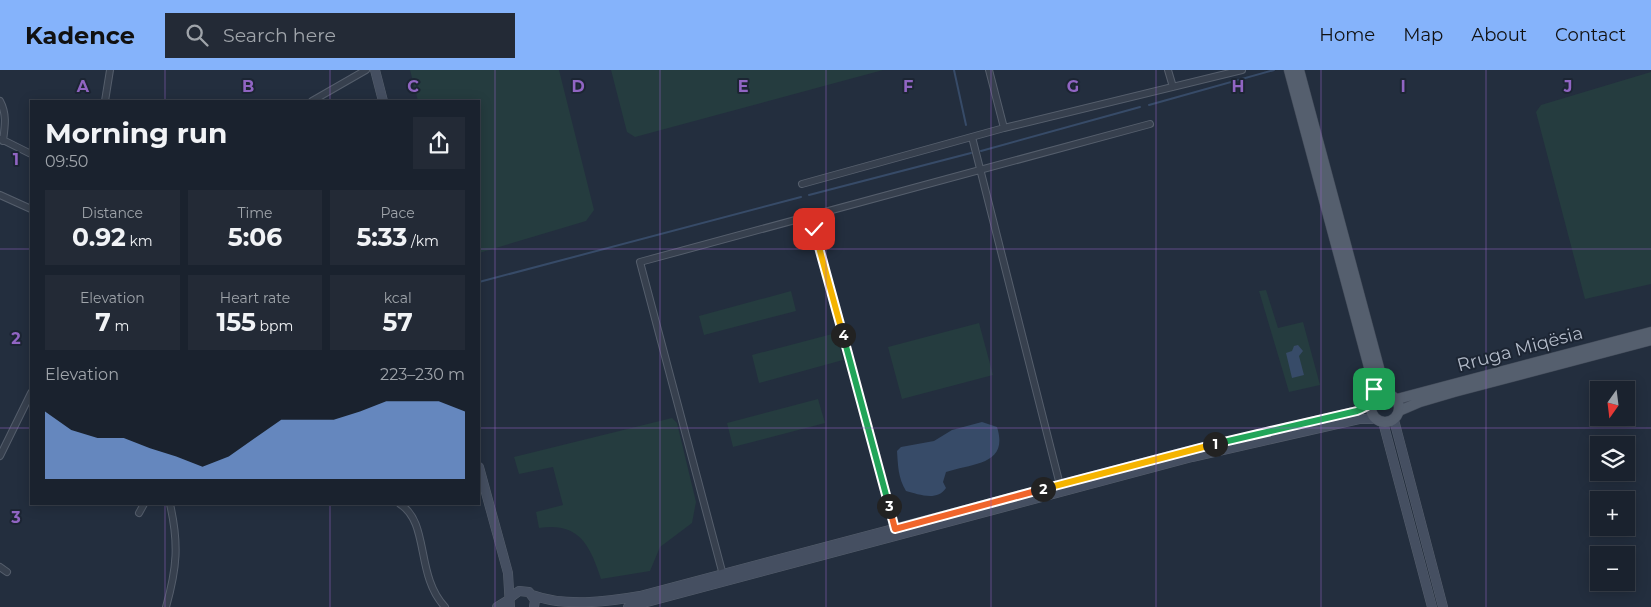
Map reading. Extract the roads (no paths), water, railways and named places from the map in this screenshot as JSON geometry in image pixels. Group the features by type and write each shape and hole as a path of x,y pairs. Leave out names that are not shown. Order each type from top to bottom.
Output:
{"main road":[{"path":"1289,70 1372,382 1373,402 1371,411 1388,418 1393,397 1382,379 1299,70"},
{"name":"Rruga Miqësia","path":"1373,402 1380,394 1393,397 1651,332"},
{"name":"Rruga Miqësia","path":"1388,418 1454,392 1651,340"}],"street":[{"path":"105,100 110,70"},
{"path":"314,100 366,70"},
{"path":"375,70 383,100"},
{"path":"989,70 1004,128"},
{"path":"1168,70 1173,87"},
{"path":"802,184 1004,128 1242,70"},
{"path":"0,101 4,108 6,121 1,140 30,154"},
{"path":"723,575 640,262 1150,124"},
{"path":"972,137 1060,485"},
{"path":"0,195 30,209"},
{"path":"810,216 895,529"},
{"path":"0,456 30,395"},
{"path":"508,573 524,590 551,602 593,603 640,596 1228,440 1357,411 1373,402"},
{"path":"628,607 1192,456 1360,419 1388,418"},
{"path":"1388,418 1432,607"},
{"path":"1388,418 1443,607"},
{"path":"480,471 508,573 510,601"},
{"path":"139,513 143,505"},
{"path":"166,607 176,564 176,542 170,505"},
{"path":"401,505 414,517 430,586 445,607"},
{"path":"0,567 8,572"},
{"path":"498,607 510,601 514,593 524,590"},
{"path":"532,595 534,607"}],"water":[{"path":"1298,345 1303,351 1299,356 1304,375 1292,378 1286,353 1292,351 1294,346"},
{"path":"982,422 997,427 998,449 993,456 977,464 946,472 943,482 946,488 938,495 927,496 906,491 901,481 898,466 897,451 901,447 934,441 952,430"}],"waterway":[{"path":"954,70 966,125"},
{"path":"1149,105 1274,70"},
{"path":"981,151 1140,107"},
{"path":"809,195 971,153"},
{"path":"480,282 801,197"}]}
